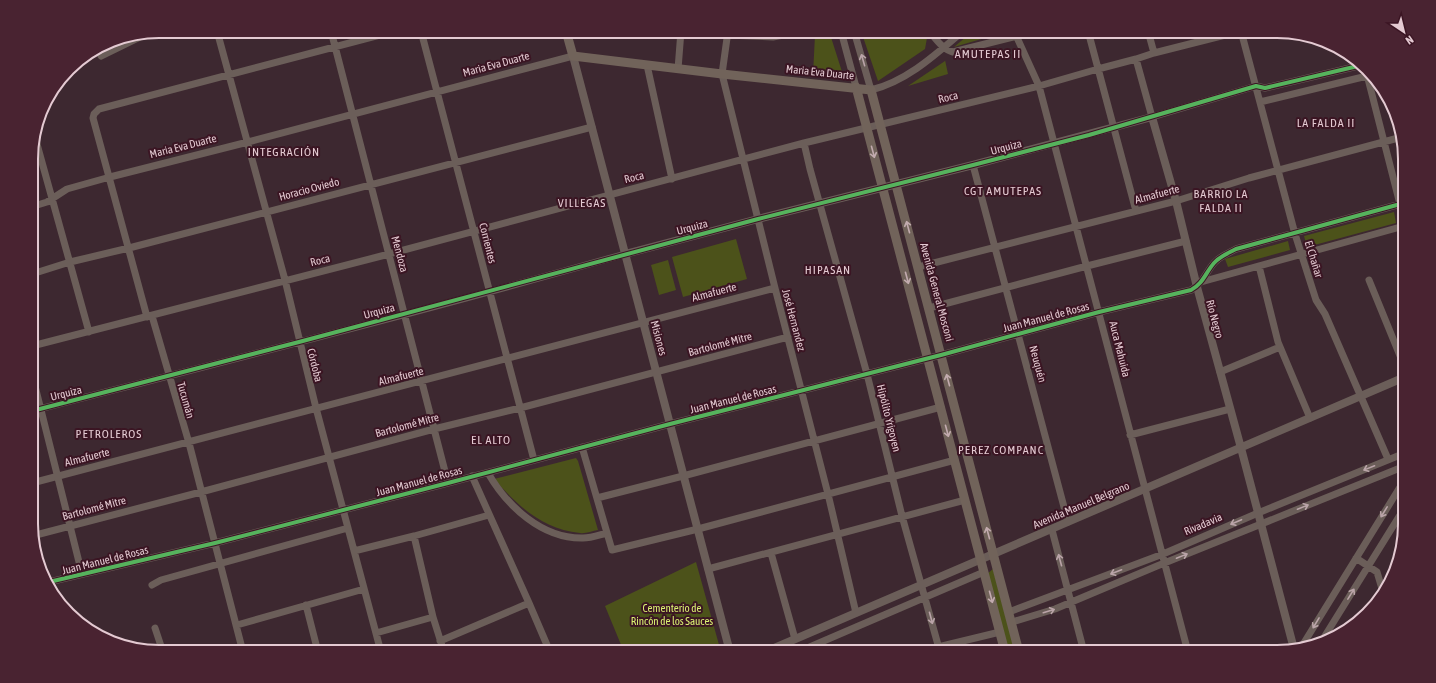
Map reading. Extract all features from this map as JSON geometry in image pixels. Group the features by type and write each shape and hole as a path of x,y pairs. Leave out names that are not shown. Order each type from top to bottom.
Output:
{"main road":[{"name":"Misiones","path":"568,38 573,56"},
{"name":"Maria Eva Duarte","path":"573,56 722,74 856,87 871,90"},
{"path":"856,87 1003,645"},
{"name":"Avenida General Mosconi","path":"871,90 1017,645"}],"street":[{"name":"Córdoba","path":"219,38 285,280 316,408 379,645"},
{"name":"Mendoza","path":"333,38 448,483"},
{"path":"230,75 367,38"},
{"name":"Corrientes","path":"424,38 534,460"},
{"path":"678,69 680,38"},
{"name":"José Hernandez","path":"726,38 722,74 815,441 856,613"},
{"path":"843,38 856,87"},
{"name":"Avenida General Mosconi","path":"856,38 871,90"},
{"path":"935,38 943,48 947,51 953,52 999,38"},
{"name":"Maria Eva Duarte","path":"871,90 900,80 955,38"},
{"name":"Auca Mahuida","path":"1018,38 1039,86 1130,435 1166,563 1186,645"},
{"path":"1090,38 1136,211"},
{"path":"1150,38 1154,53"},
{"name":"Roca","path":"38,345 389,254 804,143 1039,86 1136,60 1198,38"},
{"name":"El Chañar","path":"1243,38 1295,234 1316,300 1325,314 1388,460"},
{"path":"101,56 131,42"},
{"name":"Maria Eva Duarte","path":"38,205 52,200 67,189 110,177 573,56"},
{"name":"Misiones","path":"573,56 728,645"},
{"name":"Río Negro","path":"1136,60 1199,284 1220,372 1293,644"},
{"path":"647,65 672,179"},
{"name":"Urquiza","path":"38,410 299,342 758,219 1054,144 1256,86 1265,88 1355,67"},
{"name":"Tucumán","path":"230,75 99,109 94,114 94,118 129,248 170,376 189,443 242,645"},
{"path":"1260,102 1363,75"},
{"path":"1367,79 1398,190"},
{"name":"Horacio Oviedo","path":"38,272 70,262 129,248 592,127"},
{"name":"Almafuerte","path":"918,267 1075,225 1176,201 1278,170 1396,138"},
{"name":"Hipólito Yrigoyen","path":"804,143 867,374 902,516 938,645"},
{"path":"38,149 89,332"},
{"name":"Neuquén","path":"973,165 1007,288 1068,522"},
{"path":"1199,284 1215,262 1236,249 1398,205"},
{"name":"Juan Manuel de Rosas","path":"53,581 215,543 344,510 670,424 941,355 1099,312 1191,290 1199,284 1398,228"},
{"path":"929,308 1186,241"},
{"path":"1259,266 1280,347 1310,418"},
{"path":"1369,280 1398,351"},
{"name":"Almafuerte","path":"38,481 189,443 316,408 422,382 775,288"},
{"name":"Bartolomé Mitre","path":"39,534 788,337"},
{"path":"1220,372 1280,347"},
{"name":"Avenida Manuel Belgrano","path":"781,645 1052,530 1398,380"},
{"path":"38,397 82,574"},
{"path":"597,498 941,407"},
{"path":"1130,435 1230,409"},
{"path":"582,447 612,550 698,529 955,460"},
{"name":"Rivadavia","path":"1009,612 1163,554 1398,455"},
{"name":"Rivadavia","path":"1012,622 1055,609 1398,469"},
{"path":"488,472 495,484 510,502 540,527 566,536 581,538 607,533"},
{"path":"472,476 547,645"},
{"path":"1305,642 1398,490"},
{"path":"708,569 965,500"},
{"path":"354,551 489,515"},
{"path":"1326,634 1398,518"},
{"path":"152,585 161,580 348,528"},
{"path":"1052,530 1082,645"},
{"path":"414,536 441,645"},
{"path":"771,552 795,639"},
{"path":"1356,558 1369,565 1377,572 1381,586"},
{"path":"814,645 984,572"},
{"path":"237,624 364,589"},
{"path":"440,641 529,603"},
{"path":"306,605 316,645"},
{"path":"376,633 434,618"},
{"path":"155,628 161,645"},
{"path":"953,645 1000,632"}],"green space":[{"path":"815,38 831,38 844,78 813,75"},
{"path":"863,38 927,38 925,49 878,81"},
{"path":"965,38 985,38 954,47"},
{"path":"945,61 948,74 908,86"},
{"path":"1394,212 1396,223 1307,247 1304,236"},
{"path":"736,239 747,279 683,297 672,257"},
{"path":"1288,241 1290,250 1228,267 1225,259"},
{"path":"668,260 676,290 659,295 651,265"},
{"path":"576,458 598,530 580,533 554,527 532,515 522,507 494,479"},
{"name":"Cementerio de Rincón de los Sauces","path":"696,562 719,645 621,645 605,606"},
{"path":"993,569 1013,645 1005,645 987,574"}],"cycle path":[{"path":"38,409 299,342 758,219 1089,135 1256,86 1265,88 1355,67"},
{"path":"53,581 215,543 941,355 1099,312 1191,290 1199,285 1216,261 1236,249 1398,205"}],"district":[{"name":"AMUTEPAS II","path":"988,54"},
{"name":"LA FALDA II","path":"1326,123"},
{"name":"INTEGRACIÓN","path":"284,152"},
{"name":"CGT AMUTEPAS","path":"1003,191"},
{"name":"BARRIO LA FALDA II","path":"1221,201"},
{"name":"VILLEGAS","path":"582,203"},
{"name":"HIPASAN","path":"828,270"},
{"name":"PETROLEROS","path":"109,434"},
{"name":"EL ALTO","path":"491,440"},
{"name":"PEREZ COMPANC","path":"1001,450"}]}
